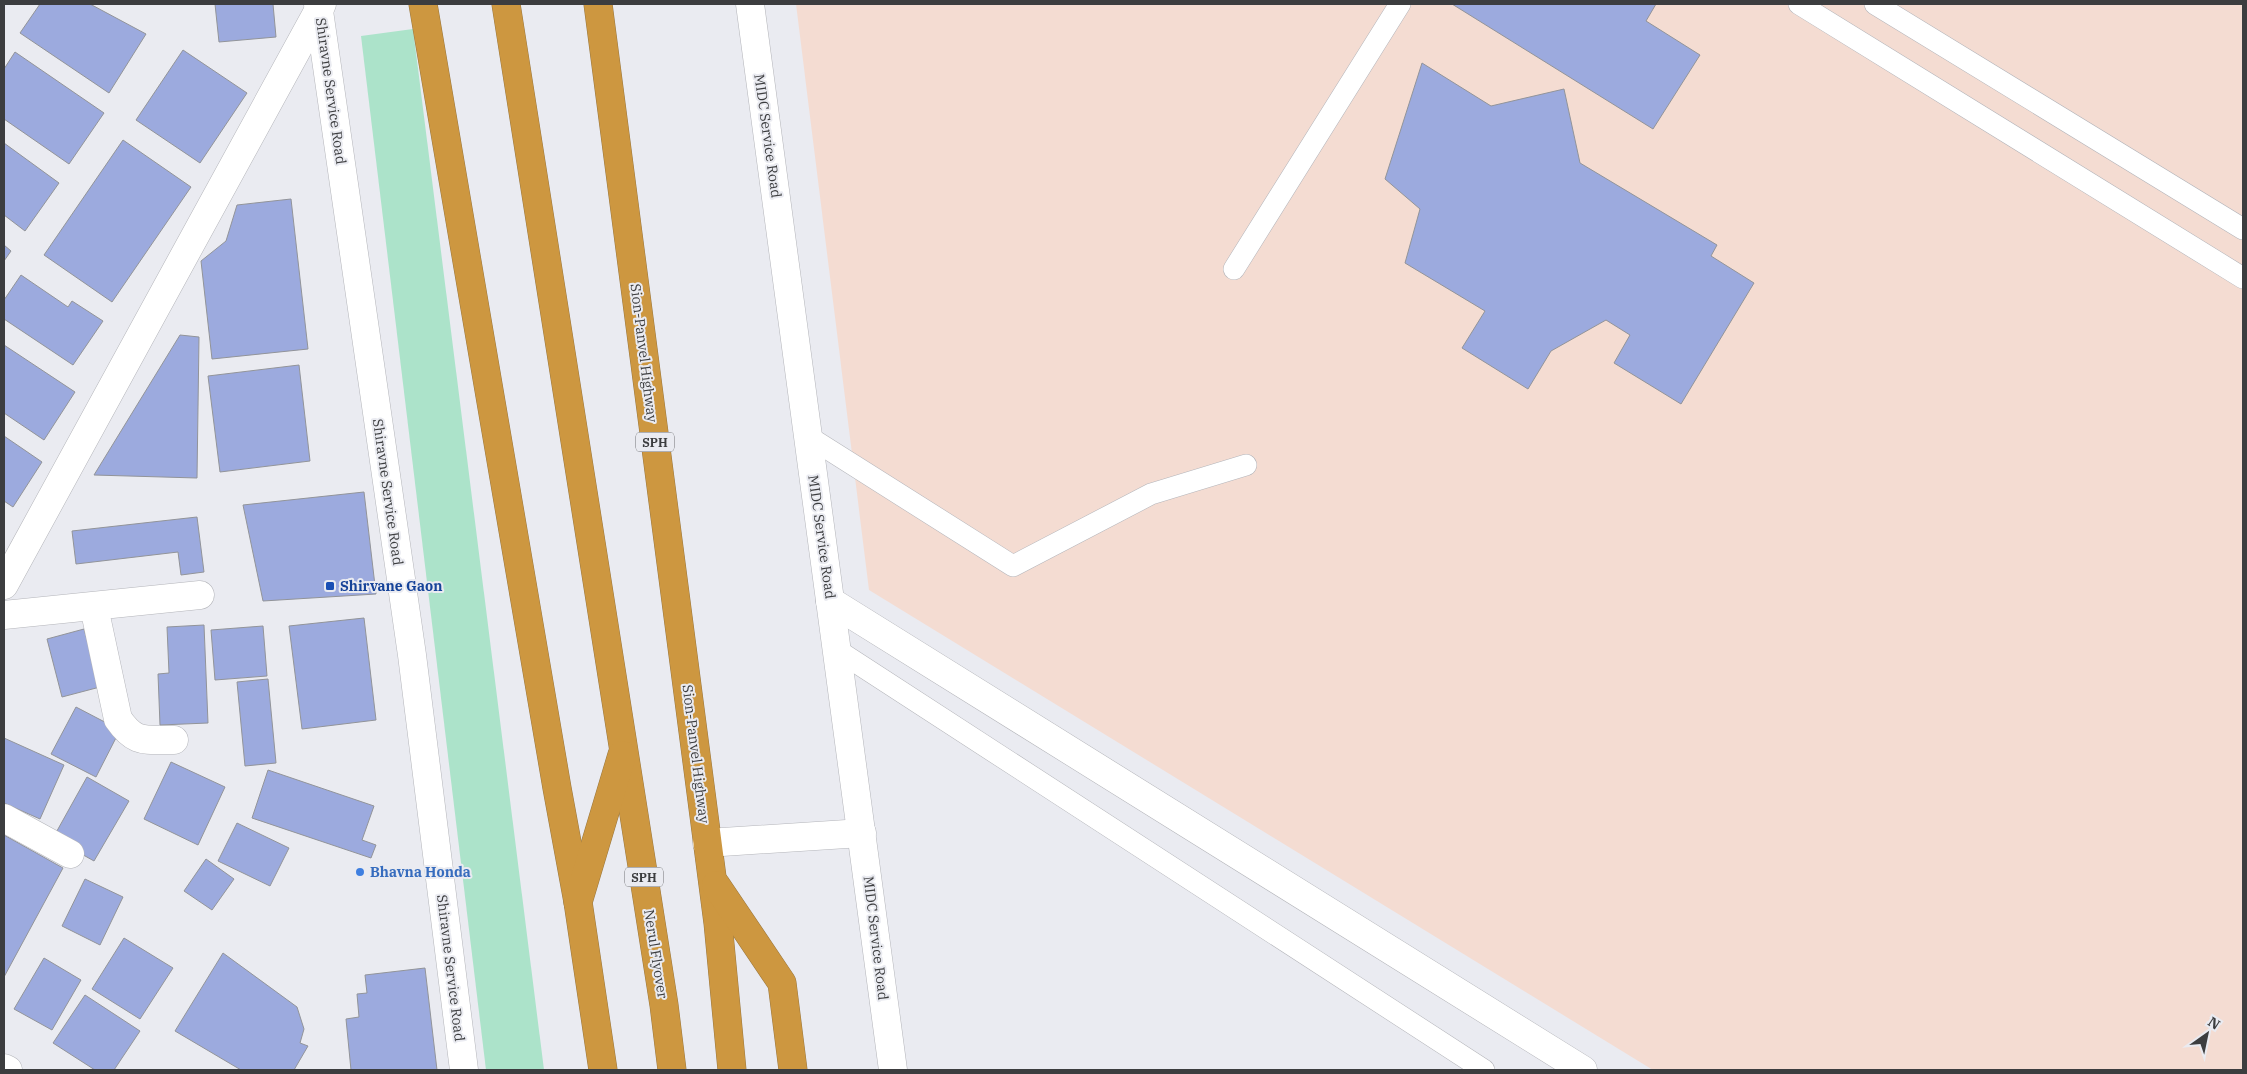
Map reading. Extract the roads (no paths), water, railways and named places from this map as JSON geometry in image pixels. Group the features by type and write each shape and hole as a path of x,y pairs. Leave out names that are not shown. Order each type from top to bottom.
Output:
{"highway":[{"path":"423,4 556,788 578,902 603,1070"},
{"name":"SPH","path":"506,4 624,748"},
{"name":"Sion-Panvel Highway","path":"598,4 712,880"},
{"path":"578,902 624,748"},
{"name":"Nerul Flyover","path":"624,748 664,1005 672,1070"},
{"path":"712,880 782,983 793,1070"},
{"name":"SPH","path":"712,880 732,1070"}],"street":[{"name":"MIDC Service Road","path":"750,4 893,1070"},
{"path":"4,585 321,5"},
{"name":"Shiravne Service Road","path":"321,5 412,655 464,1070"},
{"path":"4,615 200,595"},
{"path":"830,601 1582,1070"},
{"path":"94,607 118,719 136,739 174,740"},
{"path":"4,818 70,854"},
{"path":"707,843 862,833"},
{"path":"4,1068 8,1070"}],"lane":[{"path":"1799,4 2243,278"},
{"path":"1875,4 2243,229"},
{"path":"1234,269 1395,5"},
{"path":"808,437 1013,566 1151,494 1246,464"},
{"path":"837,650 1484,1070"}],"place":[{"name":"Shirvane Gaon","path":"330,586"},
{"name":"Bhavna Honda","path":"360,872"}]}
